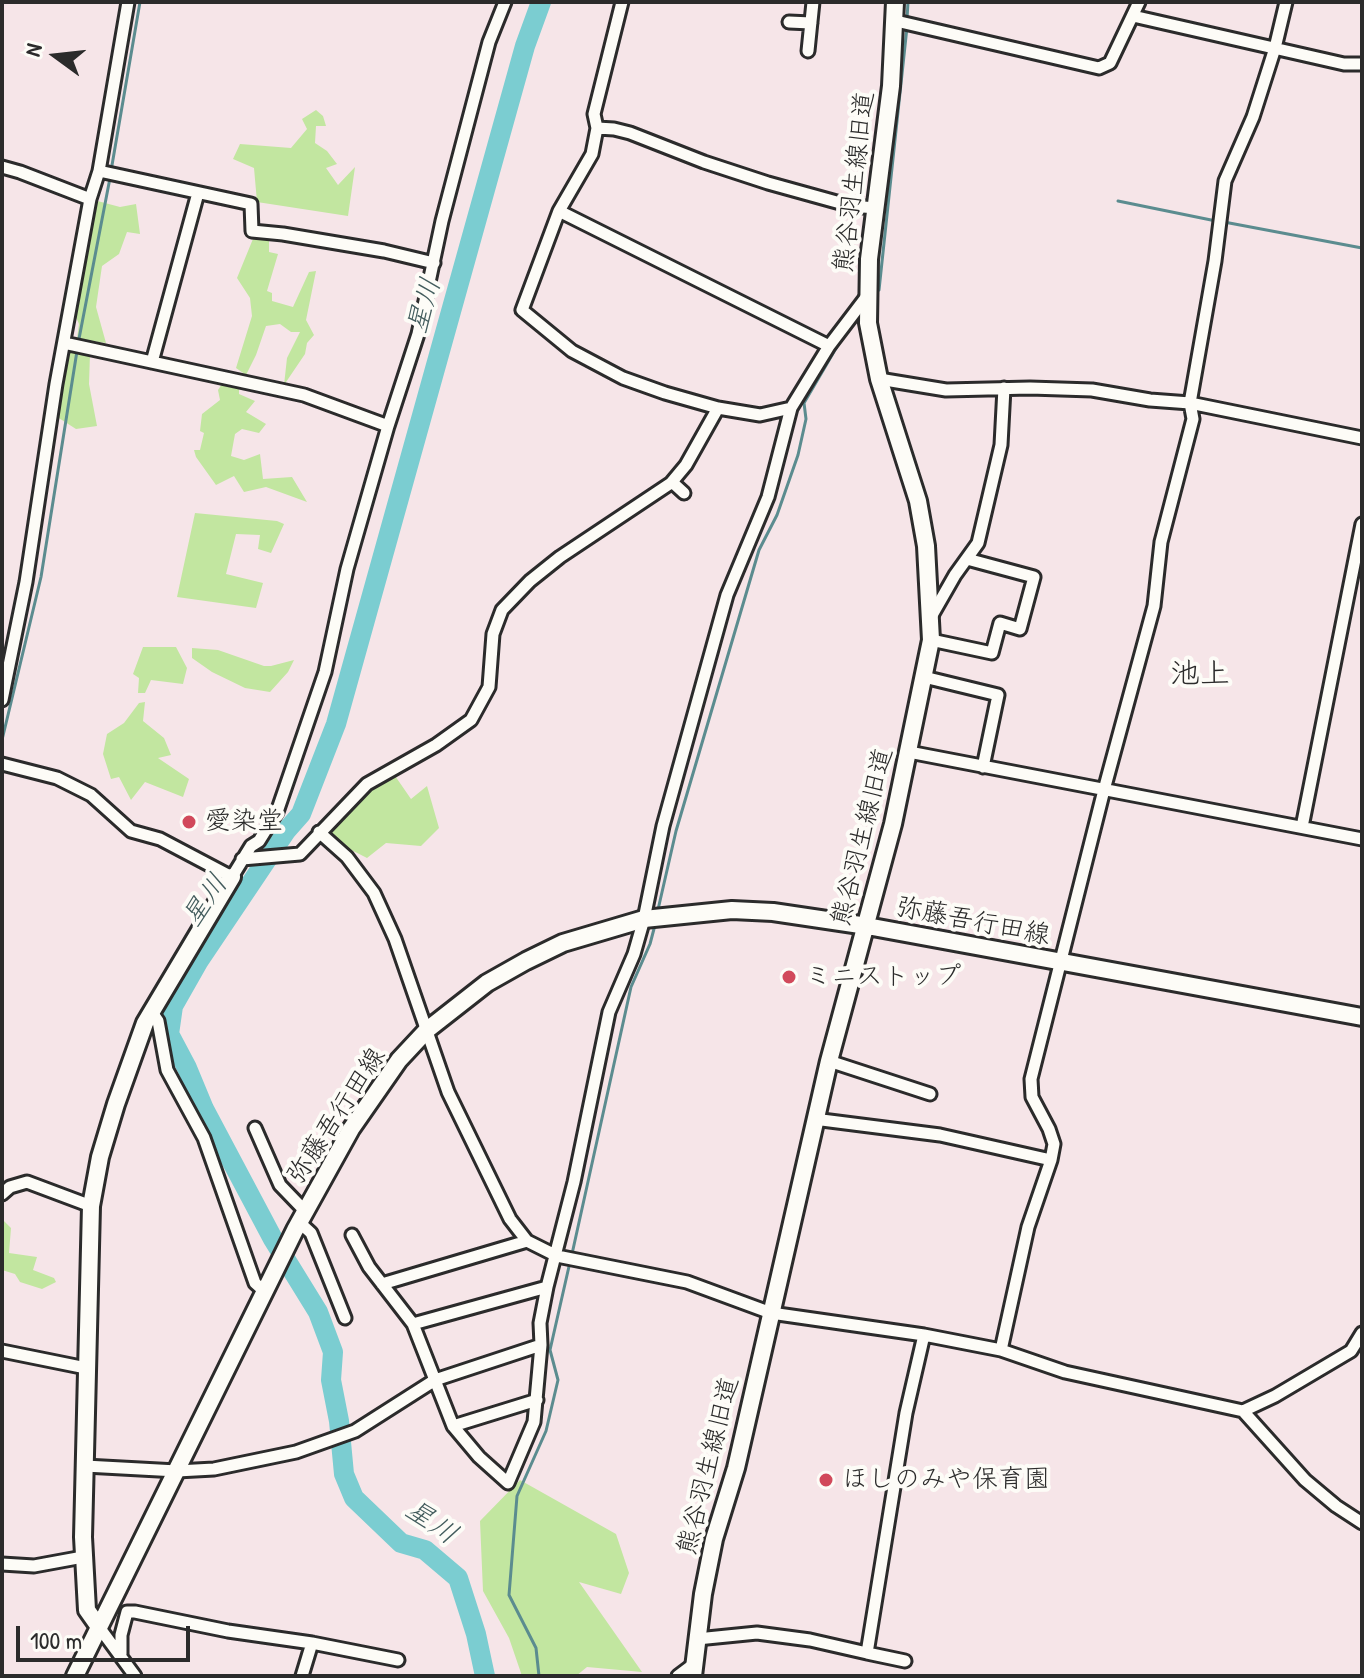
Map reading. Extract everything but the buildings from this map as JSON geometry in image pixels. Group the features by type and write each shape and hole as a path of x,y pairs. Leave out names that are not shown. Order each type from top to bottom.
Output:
{"street":[{"path":"2,700 26,582 64,343 90,199 99,171 128,2"},
{"path":"135,1676 87,1610 83,1557 91,1206 100,1157 151,1011 242,859 259,841 277,812 314,710 335,634 347,569 418,334 442,221 489,42 505,2"},
{"path":"622,2 594,114 597,128 592,154 559,211 522,310 572,351 623,378 718,408 760,415 791,408"},
{"path":"808,51 813,2"},
{"name":"熊谷羽生線旧道","path":"694,1670 714,1539 736,1468 814,1119 867,926 909,752 931,640 926,546 918,501 879,379 870,335 867,296 891,86 903,23 895,2"},
{"path":"903,23 1099,68 1110,63 1139,2"},
{"path":"1001,1350 1028,1227 1054,1144 1032,1097 1031,1079 1154,606 1161,542 1193,419 1190,403 1215,261 1225,181 1253,117 1286,2"},
{"path":"1133,16 1344,64 1362,64"},
{"path":"789,22 811,23"},
{"path":"597,128 630,133 768,183 851,206 876,208"},
{"path":"2,167 90,199"},
{"path":"99,171 251,204 252,231 384,251 434,263"},
{"path":"152,362 198,193"},
{"path":"559,211 829,346"},
{"path":"352,1235 369,1267 413,1324 453,1426 479,1457 508,1483 534,1422 540,1323 609,1012 634,954 644,919 663,826 727,595 768,497 791,408 829,346 867,296"},
{"path":"64,343 304,395 388,426"},
{"path":"879,379 946,390 1092,390 1190,403 1362,438"},
{"path":"931,617 978,543 1001,445 1004,388"},
{"path":"242,859 300,854 367,784 436,745 471,720 489,687 493,634 502,610 530,581 560,557 672,482 686,465 718,408"},
{"path":"672,482 684,493"},
{"path":"1302,827 1362,524"},
{"path":"931,640 992,653 1000,623 1020,629 1034,577 967,559"},
{"path":"924,677 998,695 983,767"},
{"path":"909,752 1362,839"},
{"path":"2,764 57,778 91,795 131,831 160,839 232,877"},
{"path":"319,832 347,857 374,893 395,939 448,1092 510,1219 527,1241 557,1256 687,1282 771,1313 924,1335 1001,1350 1065,1372 1243,1411 1305,1480 1362,1523"},
{"name":"弥藤吾行田線","path":"75,1676 266,1288 343,1141 375,1091 427,1030 487,983 526,961 563,943 644,919 732,910 816,917 1362,1017"},
{"path":"151,1011 158,1021 167,1070 204,1138 255,1283 266,1288"},
{"path":"829,1061 930,1094"},
{"path":"814,1119 940,1135 1051,1160"},
{"path":"255,1128 280,1185 300,1221 311,1233 345,1318"},
{"path":"5,1187 27,1182 91,1206"},
{"path":"382,1284 527,1241"},
{"path":"413,1324 547,1287"},
{"path":"1243,1411 1275,1396 1351,1351 1362,1333"},
{"path":"867,1653 906,1413 924,1335"},
{"path":"85,1466 177,1471 214,1469 296,1452 355,1431 435,1380 541,1345"},
{"path":"2,1351 86,1368"},
{"path":"453,1426 537,1400"},
{"path":"2,1564 34,1566 83,1557"},
{"path":"121,1654 121,1635 127,1612 398,1660"},
{"path":"697,1639 757,1633 810,1640 905,1661"},
{"path":"302,1676 312,1643"},
{"path":"678,1676 694,1670"}],"green space":[{"path":"316,110 323,116 326,126 316,126 315,143 327,151 337,164 326,168 338,185 355,167 348,216 257,202 254,168 233,159 240,144 291,148 307,129 302,119"},
{"path":"90,199 120,207 136,204 140,234 127,232 119,254 102,266 96,307 106,343 77,339 79,324 73,310"},
{"path":"255,234 269,238 269,252 278,254 267,291 272,293 272,301 293,307 309,272 316,271 306,320 314,335 284,385 287,358 300,332 291,332 280,324 266,326 246,375 236,368 252,316 250,298 237,278"},
{"path":"74,347 90,354 89,384 97,426 76,429 51,413 61,357"},
{"path":"229,373 239,381 239,394 255,401 246,412 266,424 259,433 242,429 235,434 231,456 244,460 260,454 263,479 292,477 307,502 266,487 244,492 234,476 216,485 196,457 194,450 200,450 204,433 200,431 202,414 220,400 218,390"},
{"path":"195,513 284,524 271,553 258,549 260,535 236,534 226,574 263,583 256,608 177,597"},
{"path":"143,647 176,647 187,668 183,684 151,680 145,693 138,693 139,678 133,674"},
{"path":"192,648 218,650 264,666 294,660 270,692 245,688 212,672 192,658"},
{"path":"145,702 143,721 164,738 171,755 158,758 189,779 183,797 145,782 131,800 119,777 111,779 103,754 107,734 124,723 139,703"},
{"path":"391,770 411,799 427,786 439,828 421,846 386,843 367,858 324,836 338,813"},
{"path":"2,1219 11,1228 9,1253 37,1257 33,1270 54,1278 56,1282 42,1289 20,1282 15,1274 2,1270"},
{"path":"520,1480 616,1534 629,1573 621,1594 579,1582 642,1672 587,1667 576,1676 522,1676 509,1638 483,1591 480,1521"}],"waterway":[{"path":"111,171 140,2"},
{"name":"星川","path":"485,1676 476,1634 458,1578 425,1550 401,1543 354,1498 344,1474 331,1380 333,1352 318,1312 273,1239 204,1109 169,1034 173,1006 198,962 286,831 301,814 336,724 525,46 541,2"},
{"path":"907,19 908,2"},
{"path":"879,290 907,27"},
{"path":"78,344 110,178"},
{"path":"1118,201 1216,221"},
{"path":"1224,222 1362,248"},
{"path":"657,914 676,831 759,550 777,515 798,455 806,419 804,403 842,338"},
{"path":"2,740 41,577 77,351"},
{"path":"572,1254 631,987 655,925"},
{"path":"539,1676 536,1648 509,1595 517,1496 546,1431 558,1380 550,1350 570,1262"}],"place":[{"name":"愛染堂","path":"189,822"},
{"name":"ミニストップ","path":"789,977"},
{"name":"ほしのみや保育園","path":"826,1480"}],"district":[{"name":"池上","path":"1200,675"}]}
